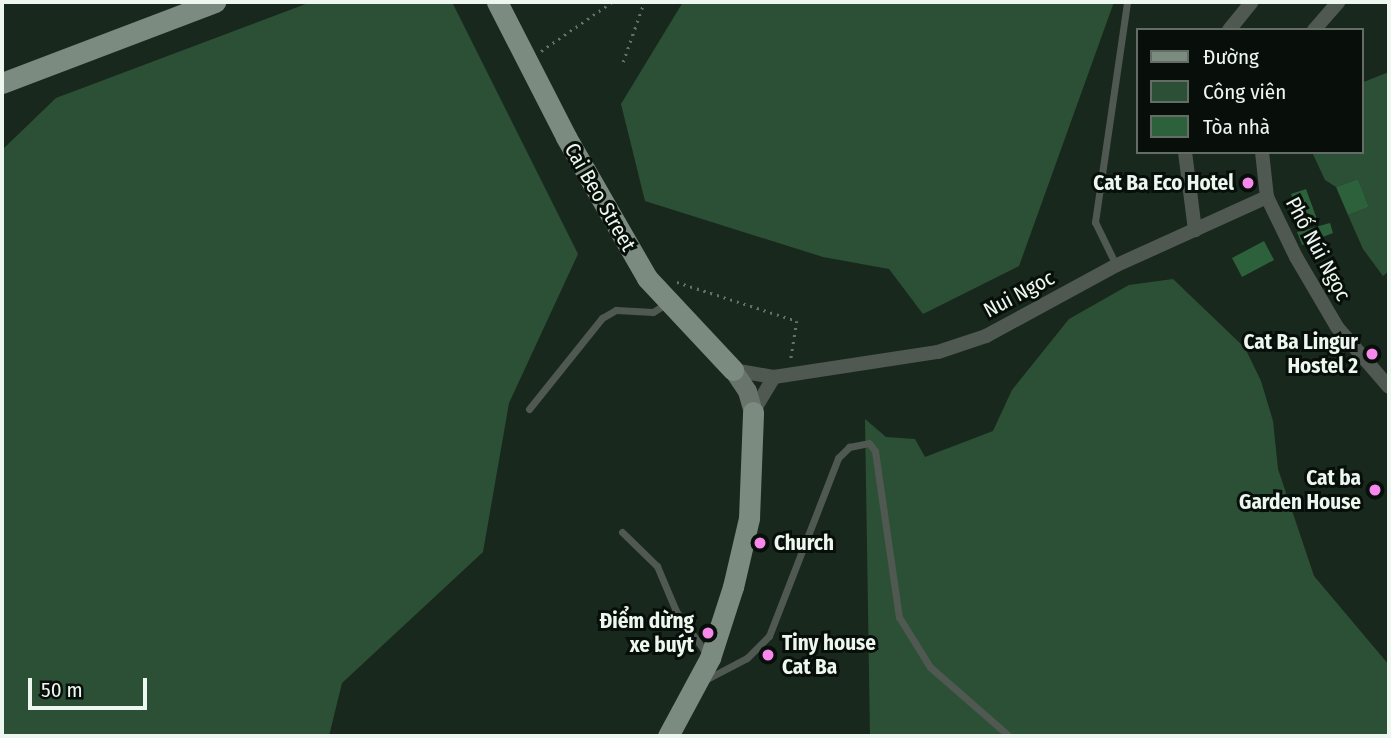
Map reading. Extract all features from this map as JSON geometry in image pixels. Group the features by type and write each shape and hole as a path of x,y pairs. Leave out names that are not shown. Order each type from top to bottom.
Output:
{"main road":[{"path":"2,83 215,2"},
{"name":"Cai Beo Street","path":"497,2 647,278 733,370 747,391 753,412 750,518 710,658 668,736"}],"street":[{"path":"1231,28 1252,2"},
{"path":"1316,28 1338,2"},
{"path":"1185,154 1195,230"},
{"name":"Phố Núi Ngọc","path":"1262,154 1267,197 1337,327 1389,387"},
{"name":"Nui Ngoc","path":"782,376 938,352 986,336 1116,265 1267,197"},
{"path":"733,370 782,376"},
{"name":"Cai Beo Street","path":"753,412 782,376"}],"lane":[{"path":"1116,265 1095,222 1127,2"},
{"path":"529,409 602,318 616,310 653,312 669,302"},
{"path":"698,682 747,658 769,636 838,458 849,447 869,443 875,451 899,617 930,667 1009,736"},
{"path":"622,532 657,566 676,611 710,658"}],"path":[{"path":"527,61 611,2"},
{"path":"622,62 644,2"},
{"path":"647,278 684,284 797,321 782,376"}],"green space":[{"path":"311,2 452,2 578,254 509,403 483,552 342,683 329,736 2,736 2,150 56,98"},
{"path":"683,2 1114,2 1019,266 923,314 889,269 823,257 645,201 621,104"},
{"path":"1389,72 1389,271 1383,276 1363,249 1348,215 1369,207 1358,179 1336,187 1325,180 1313,154 1363,154 1363,82"},
{"path":"1173,279 1245,348 1261,381 1273,421 1278,469 1314,576 1389,665 1389,736 870,736 865,419 886,437 915,439 925,457 993,431 1012,390 1069,319 1129,285"}],"building":[{"path":"1358,179 1369,207 1348,215 1336,187"},
{"path":"1306,189 1318,222 1303,227 1291,194"},
{"path":"1330,223 1333,233 1302,245 1297,232"},
{"path":"1264,241 1274,260 1242,277 1232,258"}],"place":[{"name":"Cat Ba Eco Hotel","path":"1248,183"},
{"name":"Cat Ba Lingur Hostel 2","path":"1372,354"},
{"name":"Cat ba Garden House","path":"1375,490"},
{"name":"Church","path":"760,543"},
{"name":"Điểm dừng xe buýt","path":"708,633"},
{"name":"Tiny house Cat Ba","path":"768,655"}]}
